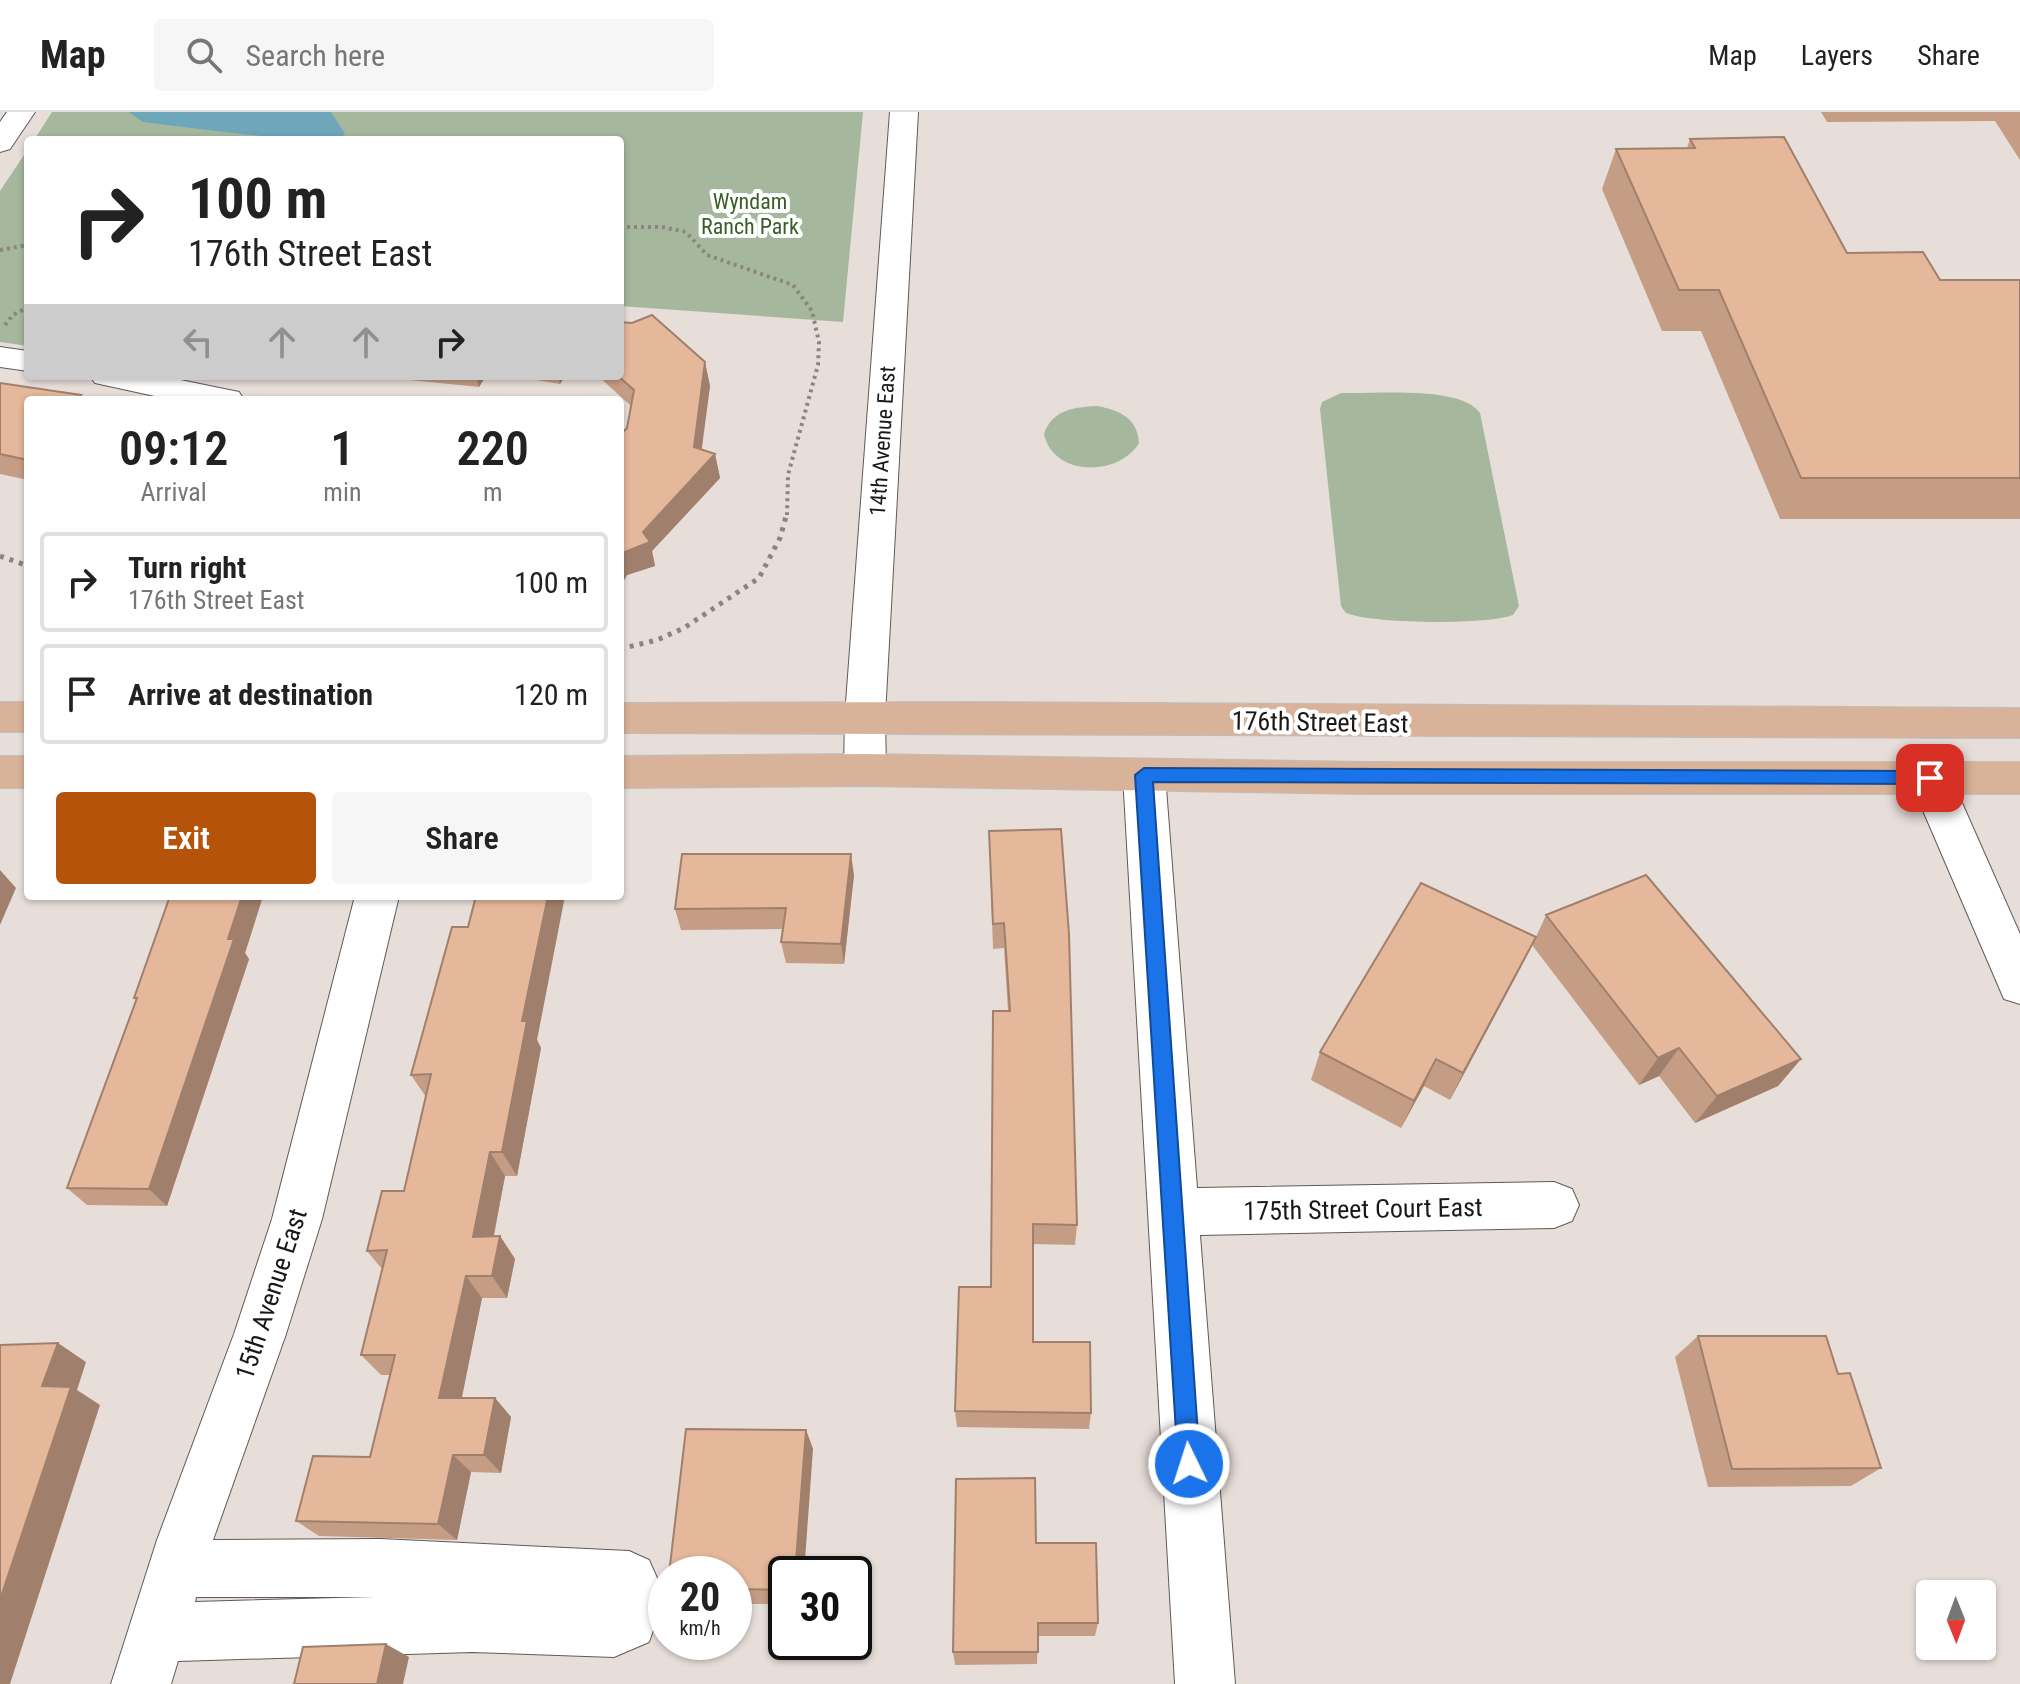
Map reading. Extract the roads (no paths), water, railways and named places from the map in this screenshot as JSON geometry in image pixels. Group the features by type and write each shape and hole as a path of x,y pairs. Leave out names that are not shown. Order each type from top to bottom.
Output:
{"main road":[{"name":"176th Street East","path":"624,718 865,716 1657,724 2020,723"},
{"path":"0,717 24,717"},
{"path":"1144,775 1158,759 1185,750 1594,744 1621,740 1657,724"},
{"path":"624,772 865,770 1144,775 2020,778"},
{"path":"0,772 24,772"}],"street":[{"path":"0,143 21,112"},
{"name":"14th Avenue East","path":"865,770 865,716 904,112"},
{"path":"0,357 24,360"},
{"path":"127,380 207,396"},
{"path":"1144,775 1205,1684"},
{"path":"1930,778 2020,985"},
{"name":"15th Avenue East","path":"149,1658 176,1569 260,1334 297,1219 376,900"},
{"name":"175th Street Court East","path":"1171,1212 1554,1205"},
{"path":"149,1658 472,1623 614,1628 628,1621 636,1596 629,1580 380,1568 176,1569"}],"water":[{"path":"129,112 331,112 345,134 261,136 143,122"}],"park label":[{"name":"Wyndam Ranch Park","path":"750,214"}]}
